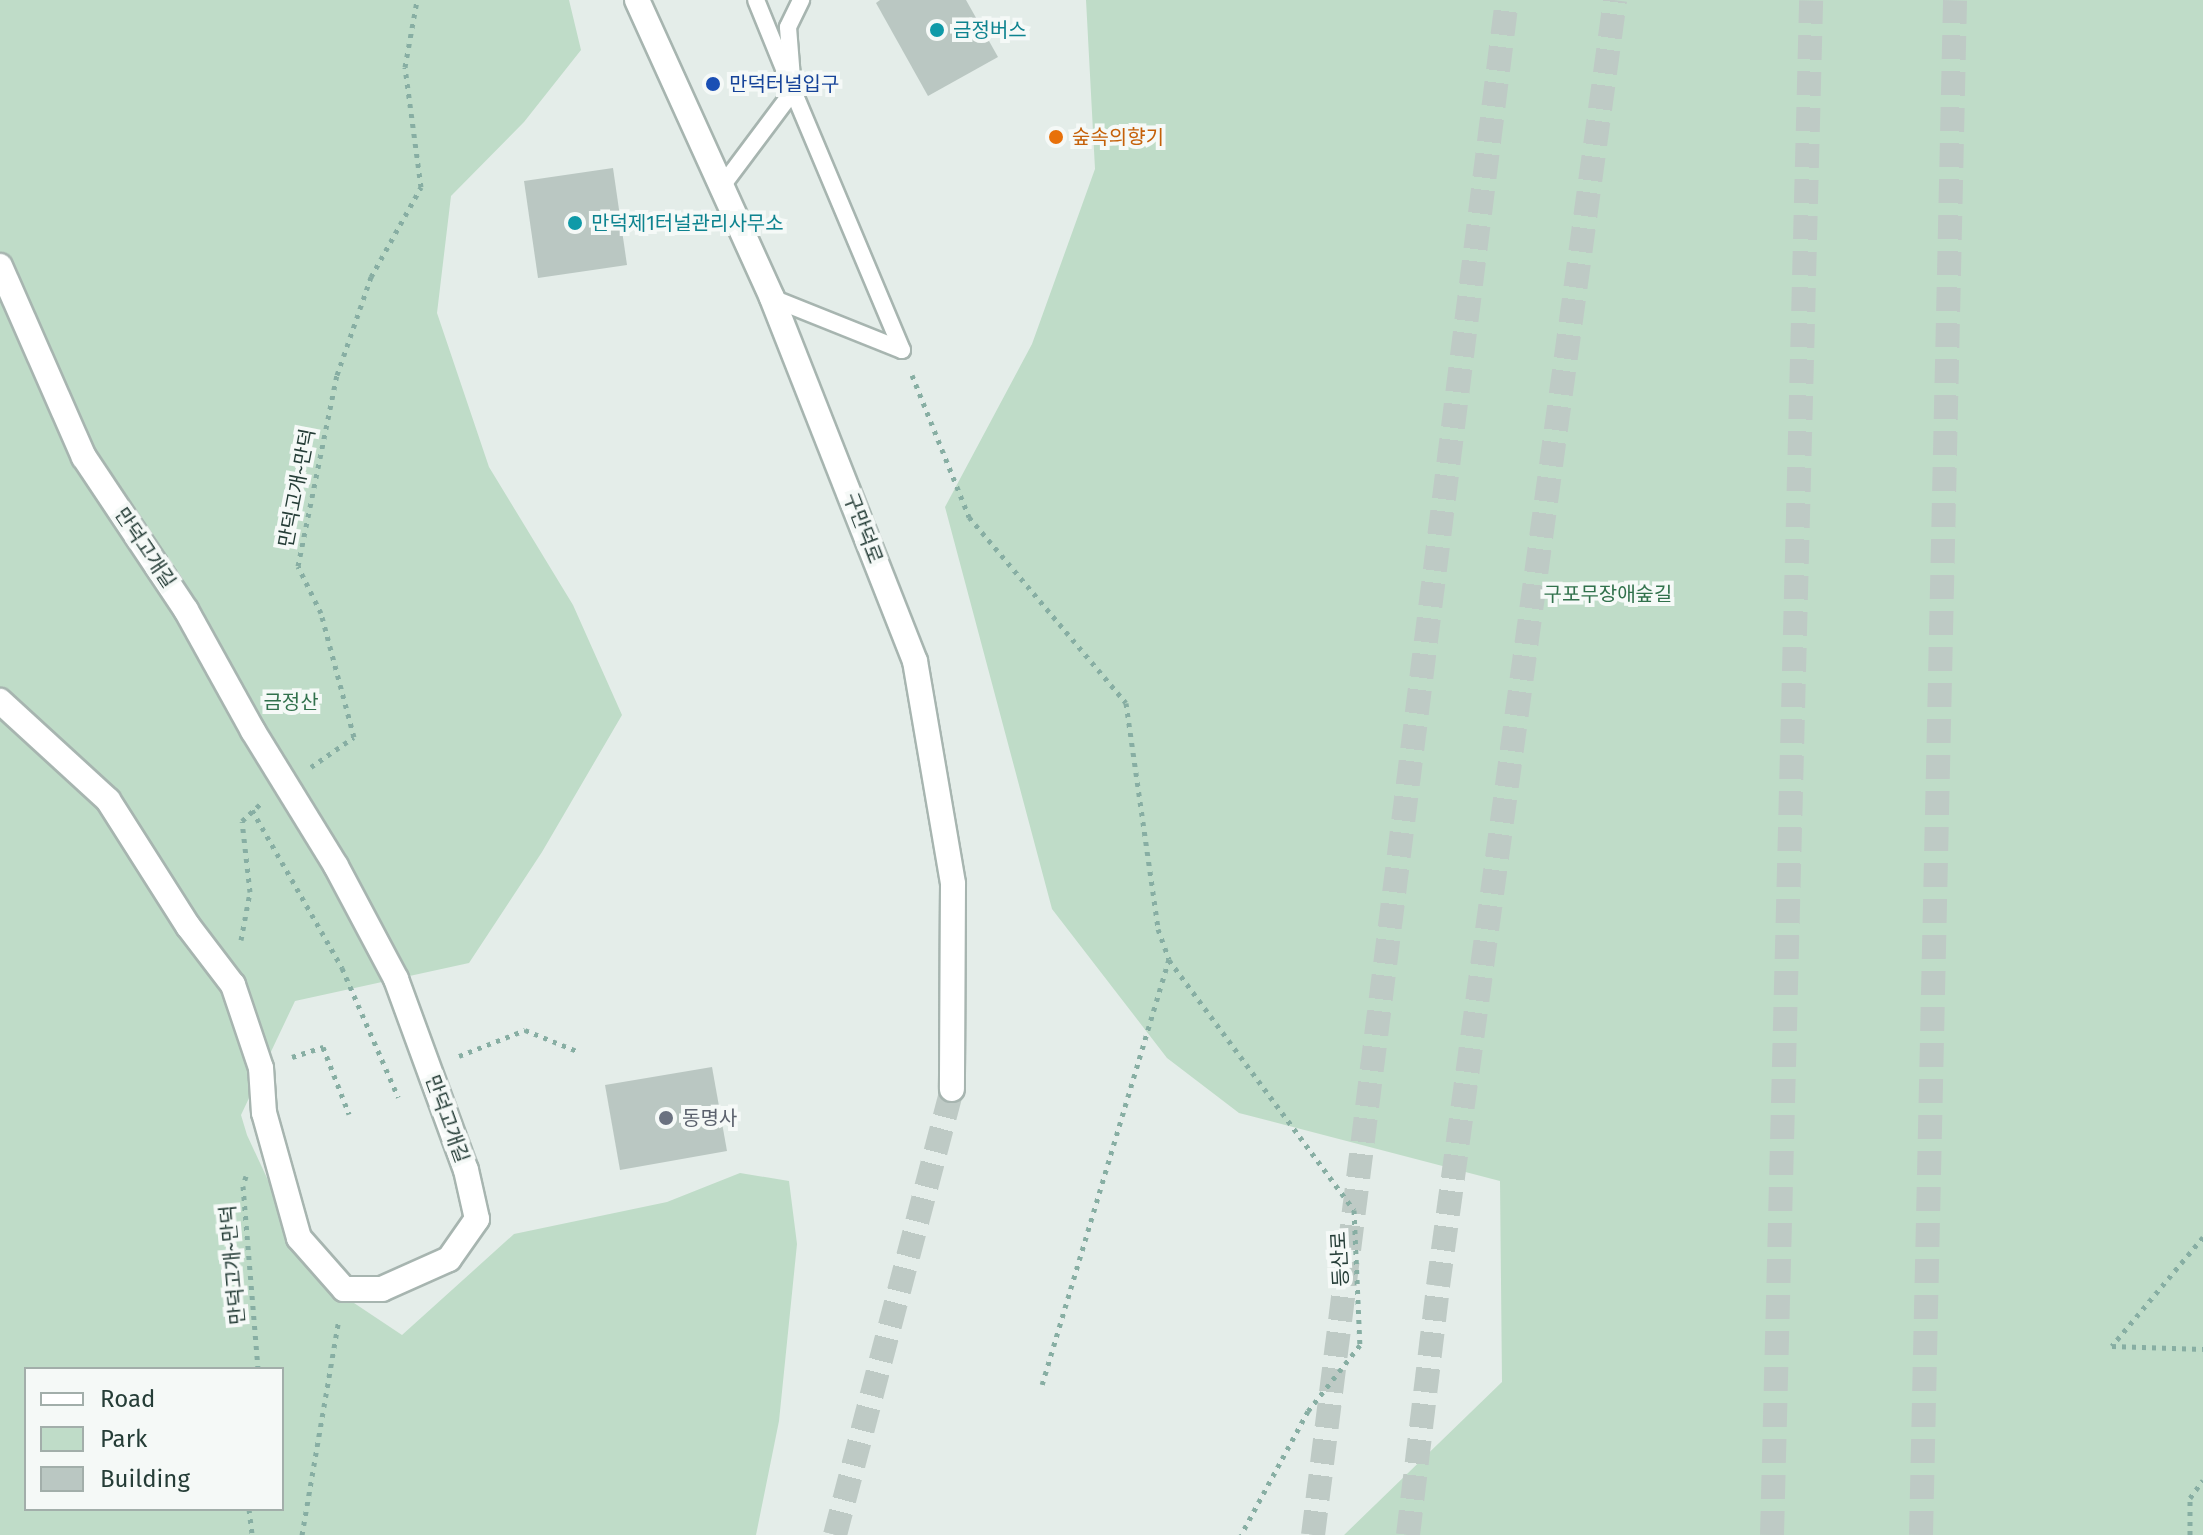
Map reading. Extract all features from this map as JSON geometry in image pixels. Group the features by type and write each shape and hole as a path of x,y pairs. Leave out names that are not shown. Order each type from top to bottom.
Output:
{"street":[{"name":"구만덕로","path":"637,0 772,298 915,661 953,884 952,1089"},
{"name":"만덕고개길","path":"0,266 84,457 186,610 336,866 396,979 466,1170 477,1219 449,1259 382,1289 344,1289"},
{"path":"0,701 108,800 188,926 233,985 261,1068 264,1113 299,1238 344,1289"}],"lane":[{"path":"756,0 902,350"},
{"path":"722,186 793,91 788,27 801,0"},
{"path":"772,298 902,350"}],"path":[{"name":"만덕고개~만덕","path":"252,810 354,737 321,613 298,566 337,375 371,277 421,187 405,67 417,0"},
{"name":"등산로","path":"902,350 969,517 1126,703 1158,929 1169,959 1354,1210 1360,1345 1308,1411 1241,1535"},
{"path":"233,985 250,892 242,821 252,810 342,968 398,1097"},
{"path":"1042,1384 1169,959"},
{"path":"428,1068 525,1030 577,1051"},
{"path":"261,1068 323,1047 349,1114"},
{"name":"만덕고개~만덕","path":"247,1171 243,1186 258,1367"},
{"path":"2203,1237 2112,1346 2203,1349"},
{"path":"302,1535 344,1289"},
{"path":"2190,1535 2190,1498 2203,1480"},
{"path":"249,1511 252,1535"}],"green space":[{"name":"금정산","path":"0,0 569,0 581,50 524,122 451,196 437,313 489,467 573,605 622,715 542,852 469,963 295,1001 241,1115 247,1135 312,1275 402,1335 514,1234 667,1202 740,1173 789,1181 797,1244 779,1421 756,1535 0,1535"},
{"name":"구포무장애숲길","path":"1086,0 2203,0 2203,1535 1344,1535 1502,1382 1500,1181 1239,1113 1167,1058 1052,909 945,507 1032,344 1095,169"}],"building":[{"name":"금정버스","path":"880,0 966,0 998,57 928,96 876,3"},
{"name":"만덕제1터널관리사무소","path":"613,168 627,265 538,278 524,181"},
{"name":"동명사","path":"712,1067 727,1151 620,1170 605,1085"}],"tunnel":[{"path":"1313,1535 1507,0"},
{"path":"1408,1535 1438,1286 1615,0"},
{"path":"1772,1535 1811,0"},
{"path":"1921,1535 1955,0"},
{"path":"835,1535 952,1089"}],"place":[{"name":"금정버스","path":"937,30"},
{"name":"만덕터널입구","path":"713,84"},
{"name":"숲속의향기","path":"1056,137"},
{"name":"만덕제1터널관리사무소","path":"575,223"},
{"name":"동명사","path":"666,1118"}]}
